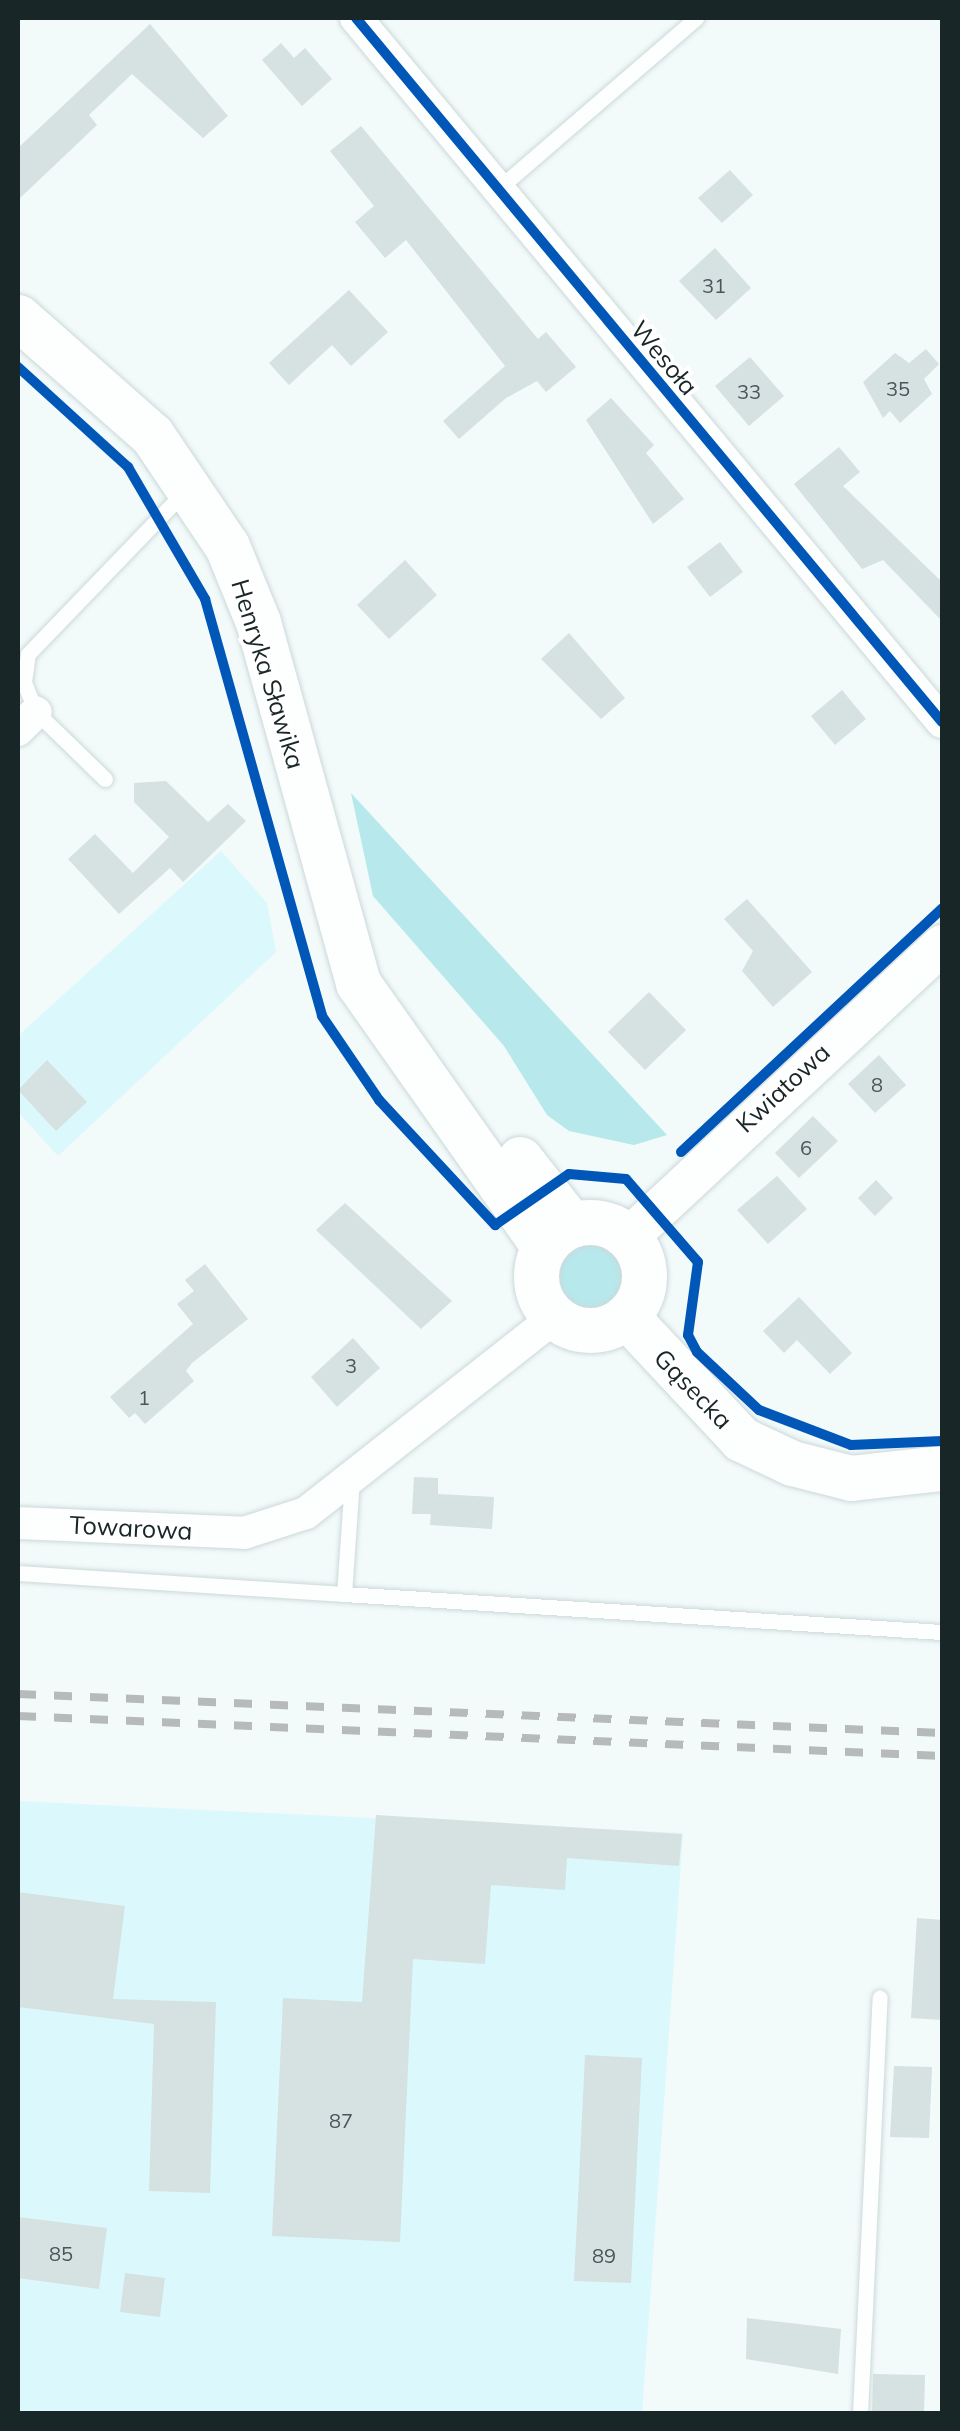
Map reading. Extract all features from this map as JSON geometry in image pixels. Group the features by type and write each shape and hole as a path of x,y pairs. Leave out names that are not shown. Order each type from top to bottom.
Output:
{"main road":[{"name":"Henryka Sławika","path":"18,317 101,384 190,486 258,622 345,932 376,1017 558,1236"},
{"path":"598,1222 629,1237 645,1275 626,1317 584,1330 555,1317 538,1292 558,1236 598,1222"},
{"name":"Gąsecka","path":"626,1317 741,1438 792,1463 851,1478 942,1468"}],"street":[{"name":"Wesoła","path":"356,18 942,722"},
{"name":"Kwiatowa","path":"629,1237 942,945"},
{"path":"352,1478 555,1317"},
{"name":"Towarowa","path":"18,1524 244,1533 306,1512 352,1478"}],"lane":[{"path":"498,189 696,18"},
{"path":"104,779 27,721 24,682 28,654 190,486"},
{"path":"344,1594 352,1478"},
{"path":"18,1573 942,1632"},
{"path":"860,2414 880,1997"}],"shaded area":[{"path":"351,793 667,1135 634,1145 569,1131 547,1115 504,1046 373,896"},
{"path":"221,851 267,903 276,952 58,1156 18,1112 18,1036"},
{"path":"591,1245 614,1254 623,1277 614,1300 591,1309 568,1300 559,1277 568,1254"},
{"path":"18,1801 683,1833 642,2413 18,2412"}],"building":[{"path":"150,24 228,116 203,138 132,74 89,115 97,125 18,200 18,148"},
{"path":"281,43 294,58 305,48 332,79 302,106 262,60"},
{"path":"361,126 538,339 546,332 576,367 546,392 537,381 506,398 459,439 443,421 505,366 406,240 385,258 355,222 374,206 330,151"},
{"path":"730,170 753,195 722,223 698,198"},
{"path":"715,248 751,288 716,320 679,281"},
{"path":"349,290 388,332 351,366 332,345 289,385 269,363"},
{"path":"926,349 939,364 924,379 932,394 900,423 890,411 883,418 863,382 895,353 909,363"},
{"path":"750,357 784,396 749,426 715,386"},
{"path":"611,398 654,445 646,453 684,499 653,524 586,420"},
{"path":"839,447 860,472 843,486 942,582 942,621 883,560 862,569 794,484"},
{"path":"720,542 743,572 710,597 687,567"},
{"path":"405,560 437,595 389,639 357,605"},
{"path":"569,633 625,698 601,719 541,659"},
{"path":"842,690 866,719 835,745 811,716"},
{"path":"166,781 208,822 228,804 246,821 183,882 170,868 119,914 68,859 95,834 133,873 169,837 134,802 134,783"},
{"path":"747,899 812,972 773,1007 742,971 753,951 724,919"},
{"path":"649,992 686,1030 645,1070 608,1032"},
{"path":"879,1055 906,1085 875,1113 848,1084"},
{"path":"47,1060 87,1102 56,1131 18,1090"},
{"path":"813,1116 838,1141 799,1178 775,1153"},
{"path":"777,1176 807,1209 768,1244 737,1210"},
{"path":"876,1180 893,1198 875,1216 858,1198"},
{"path":"345,1203 452,1301 421,1329 316,1230"},
{"path":"205,1264 248,1319 192,1363 186,1371 194,1381 145,1424 135,1413 129,1418 110,1397 193,1324 177,1304 194,1291 185,1280"},
{"path":"799,1297 852,1353 830,1374 797,1340 784,1353 763,1331"},
{"path":"353,1338 380,1368 337,1407 311,1377"},
{"path":"414,1477 438,1478 438,1494 494,1497 492,1529 430,1525 431,1514 412,1514"},
{"path":"376,1815 682,1834 679,1866 567,1858 565,1890 491,1885 485,1964 413,1959 400,2242 272,2236 283,1998 362,2002"},
{"path":"18,1892 125,1906 113,1999 216,2002 210,2193 149,2191 154,2024 18,2007"},
{"path":"917,1918 942,1920 942,2020 911,2018"},
{"path":"585,2055 642,2058 631,2283 574,2281"},
{"path":"894,2066 932,2067 929,2138 890,2137"},
{"path":"18,2217 107,2228 99,2289 18,2278"},
{"path":"125,2273 165,2278 160,2317 120,2312"},
{"path":"747,2318 841,2329 838,2374 746,2359"},
{"path":"873,2374 925,2375 924,2413 872,2413"}],"railway":[{"path":"18,1694 942,1733"},
{"path":"18,1716 942,1756"}],"cycle path":[{"path":"356,18 942,722"},
{"path":"18,367 128,467 205,599 322,1016 379,1100 495,1225 569,1174 626,1179 698,1262 688,1335 697,1352 759,1410 851,1445 942,1441"},
{"path":"681,1152 942,909"}]}
